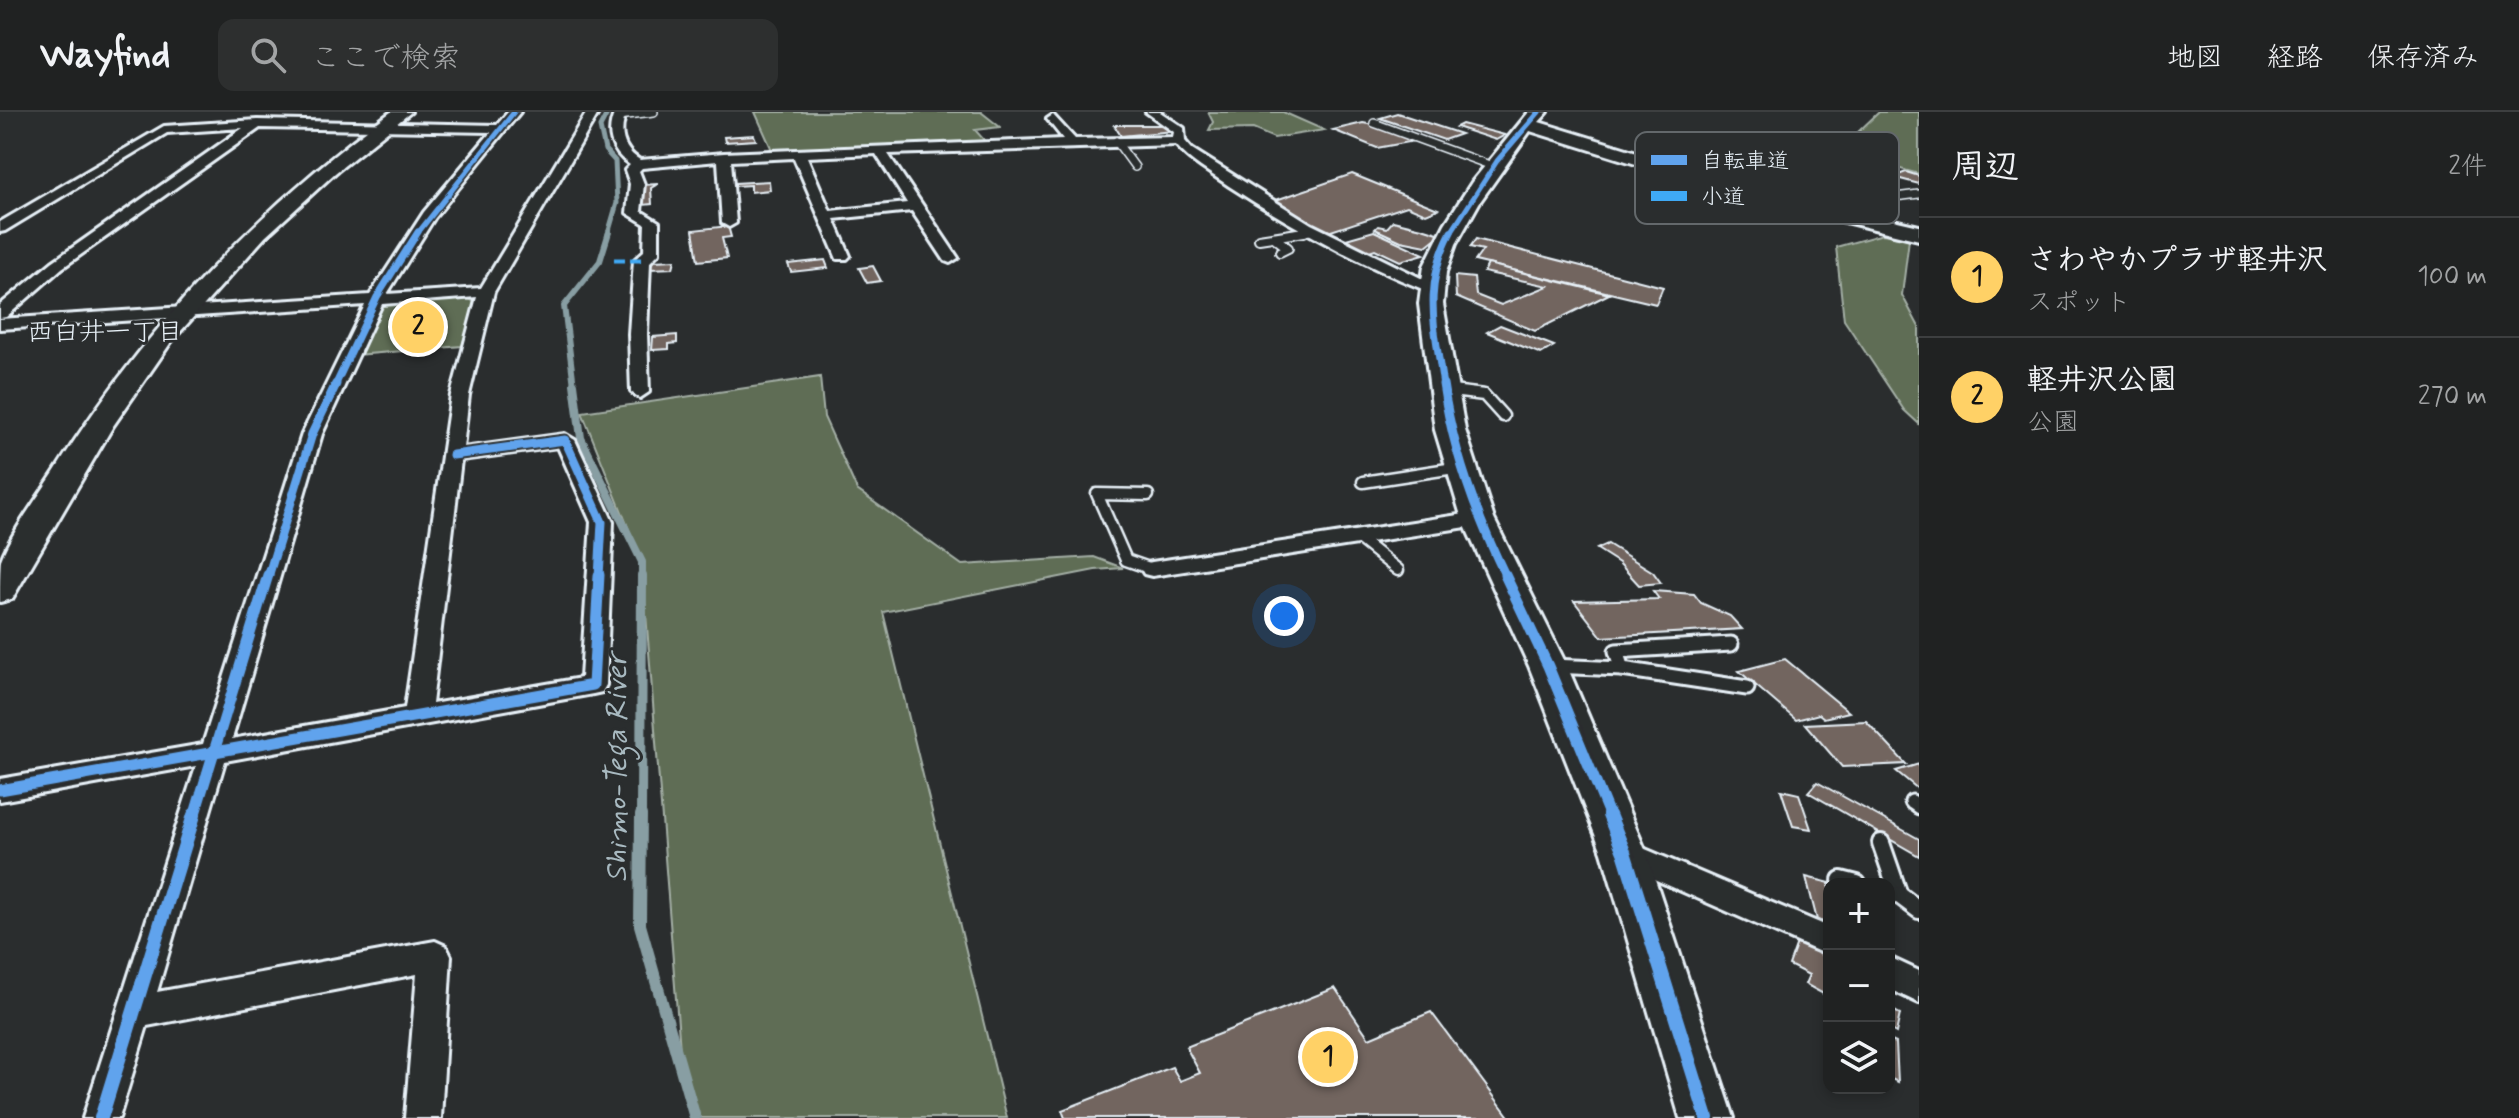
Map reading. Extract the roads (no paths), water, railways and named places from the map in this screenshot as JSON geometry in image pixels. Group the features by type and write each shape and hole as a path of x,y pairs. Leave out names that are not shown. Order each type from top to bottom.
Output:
{"street":[{"path":"293,125 315,112"},
{"path":"101,1118 312,434 377,297 429,215 514,112"},
{"path":"417,718 460,395 486,292 593,112"},
{"path":"1152,112 1180,131 1179,141 1188,152 1279,214 1431,287"},
{"path":"619,114 614,140 629,160 638,164 724,157 1071,142 1179,141"},
{"path":"1635,154 1533,118 1495,167 1448,238 1436,264 1431,287 1450,430 1478,519 1548,666 1624,852 1707,1118"},
{"path":"1053,119 1071,142"},
{"path":"0,591 85,447 134,373 240,249 320,176 391,120"},
{"path":"0,228 164,130 391,120 498,129"},
{"path":"0,313 57,265 257,124"},
{"path":"880,151 950,258"},
{"path":"799,154 842,256"},
{"path":"724,157 729,223"},
{"path":"638,164 632,170 637,184 634,213 652,222 651,253 642,260 639,287 640,392"},
{"path":"825,216 916,206"},
{"path":"1879,224 1919,233"},
{"path":"0,324 486,292"},
{"path":"0,790 593,685 602,522 565,440 453,455"},
{"path":"1152,569 1478,519"},
{"path":"1624,852 1823,939"},
{"path":"134,1012 435,956 423,1118"},
{"path":"1895,975 1919,988"}],"lane":[{"path":"619,114 654,112"},
{"path":"1374,123 1495,167"},
{"path":"1116,141 1135,167"},
{"path":"1899,195 1906,192 1919,194"},
{"path":"1259,239 1310,231"},
{"path":"1274,237 1288,248 1280,252"},
{"path":"1444,390 1484,395 1503,416"},
{"path":"1363,482 1461,467"},
{"path":"1148,495 1097,494 1126,560 1152,569"},
{"path":"1357,537 1398,570"},
{"path":"1622,669 1616,651 1731,644"},
{"path":"1548,666 1622,669 1747,688"},
{"path":"1881,843 1890,878"},
{"path":"1895,895 1919,910"}],"waterway":[{"name":"Shimo-Tega River","path":"608,112 600,127 605,150 615,161 617,203 608,234"},
{"name":"Shimo-Tega River","path":"574,386 564,306 600,261 609,232"},
{"name":"Shimo-Tega River","path":"574,384 581,438 642,562 642,575"},
{"name":"Shimo-Tega River","path":"641,817 642,575"},
{"name":"Shimo-Tega River","path":"641,815 640,925 695,1118"}],"place":[{"name":"軽井沢公園","path":"418,327"},
{"name":"さわやかプラザ軽井沢","path":"1328,1057"}],"district":[{"name":"西白井一丁目","path":"105,333"}]}
